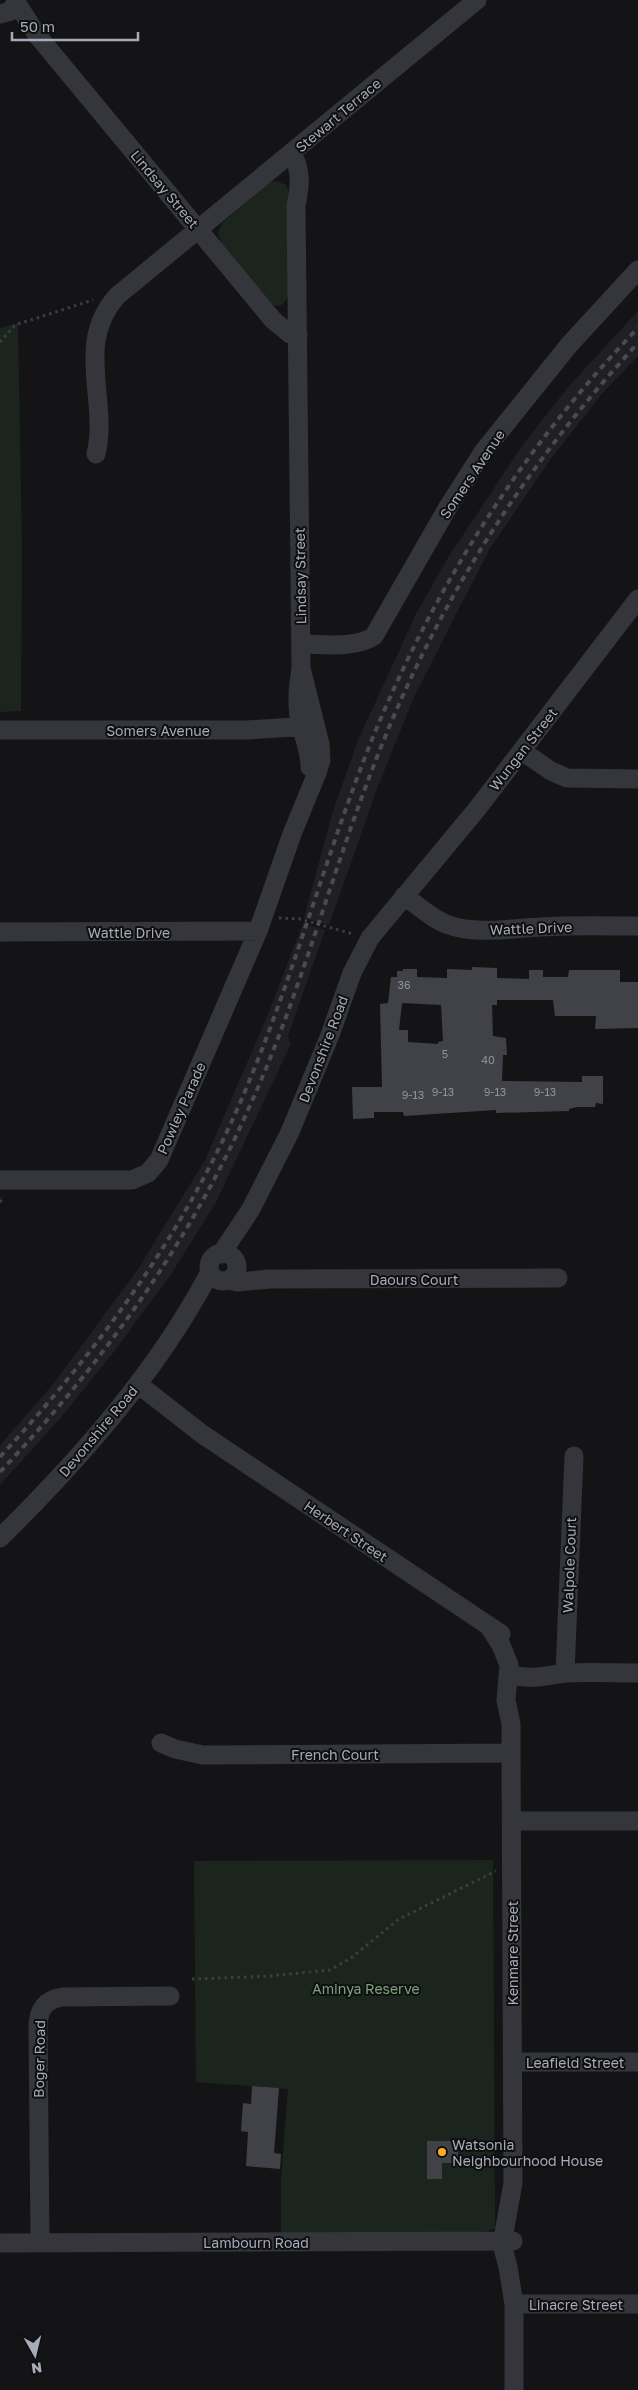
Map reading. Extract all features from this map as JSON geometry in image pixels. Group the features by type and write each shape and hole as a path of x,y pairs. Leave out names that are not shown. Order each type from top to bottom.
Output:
{"street":[{"name":"Stewart Terrace","path":"96,454 100,438 94,368 100,324 108,307 117,296 199,231 477,0"},
{"name":"Lindsay Street","path":"10,7 37,36 277,324 290,334 298,335"},
{"name":"Lindsay Street","path":"261,924 308,791 321,760 320,744 309,726 301,668 296,206 285,159"},
{"name":"Somers Avenue","path":"301,644 354,643 368,640 374,636 448,507 484,452 556,360 638,270"},
{"name":"Wungan Street","path":"404,896 477,809 638,599"},
{"name":"Somers Avenue","path":"0,730 246,730 309,726"},
{"path":"522,751 551,771 567,778 638,779"},
{"name":"Wattle Drive","path":"404,896 440,921 450,926 463,928 494,930 554,926 638,926"},
{"name":"Devonshire Road","path":"0,1538 78,1456 134,1389 186,1316 227,1269 251,1209 290,1132 330,1035 352,973 370,938 404,896"},
{"name":"Wattle Drive","path":"0,932 261,924"},
{"name":"Powley Parade","path":"0,1180 132,1180 148,1173 159,1160 261,924"},
{"name":"Daours Court","path":"227,1269 269,1279 558,1278"},
{"name":"Herbert Street","path":"134,1389 490,1628 517,1674"},
{"name":"Walpole Court","path":"565,1674 574,1456"},
{"path":"517,1674 543,1678 565,1674 638,1673"},
{"name":"Kenmare Street","path":"514,2390 514,2304 518,2270 507,2241 519,2218 519,2205 513,2183 511,1724 506,1700 517,1674"},
{"name":"French Court","path":"162,1743 203,1755 511,1753"},
{"path":"512,1821 638,1821"},
{"name":"Boger Road","path":"40,2243 38,2028 42,2009 54,1999 62,1997 170,1996"},
{"name":"Leafield Street","path":"513,2062 638,2062"},
{"name":"Lambourn Road","path":"0,2243 507,2241"},
{"name":"Linacre Street","path":"514,2304 638,2304"}],"path":[{"path":"0,342 15,326 98,299"},
{"path":"261,924 300,919 370,938"},
{"path":"192,1979 278,1976 330,1970 351,1958 399,1919 496,1871"}],"shaded area":[{"path":"638,311 638,356 601,395 550,460 489,550 414,697 377,789 329,925 304,918 332,814 358,740 416,614 449,556 524,443 569,386"},
{"path":"303,923 325,930 288,1036 291,1044 216,1202 170,1276 113,1353 63,1415 0,1485 0,1445 54,1383 138,1269 205,1160 269,1012"}],"green space":[{"path":"276,181 286,185 288,190 289,296 282,305 275,306 270,303 221,244 218,232 223,222 270,182"},
{"path":"18,323 22,553 21,711 0,712 0,328"},
{"name":"Aminya Reserve","path":"493,1860 495,2228 485,2232 281,2234 281,2178 288,2089 196,2082 194,1861"}],"building":[{"path":"472,967 497,968 497,978 529,979 529,970 543,970 543,977 568,977 569,970 620,970 620,982 638,982 638,1028 595,1029 596,1016 555,1016 553,1000 497,1000 497,1005 492,1005 493,1036 506,1038 507,1055 503,1055 502,1081 582,1082 582,1076 603,1076 603,1104 596,1103 595,1107 577,1107 569,1109 569,1111 496,1113 496,1110 404,1116 403,1112 374,1112 374,1118 353,1119 352,1087 382,1087 380,1004 388,1003 391,977 397,977 397,971 403,971 403,969 417,969 417,977 447,978 447,969 472,970","holes":["402,1003 441,1005 443,1041 438,1042 438,1044 408,1042 408,1030 399,1030"]},
{"path":"252,2086 279,2088 274,2153 281,2154 280,2169 246,2166 248,2132 241,2131 243,2103 251,2104"},
{"name":"Watsonia Neighbourhood House","path":"427,2141 458,2141 458,2163 442,2163 442,2179 427,2179"}],"railway":[{"path":"0,1457 67,1380 129,1299 184,1213 231,1123 251,1078 286,985 333,845 367,752 419,637 449,581 482,526 517,474 555,423 638,328"},
{"path":"0,1472 73,1389 107,1346 170,1256 198,1208 224,1160 267,1066 379,752 429,641 458,587 523,485 597,389 638,343"}],"place":[{"name":"Watsonia Neighbourhood House","path":"442,2152"}]}
